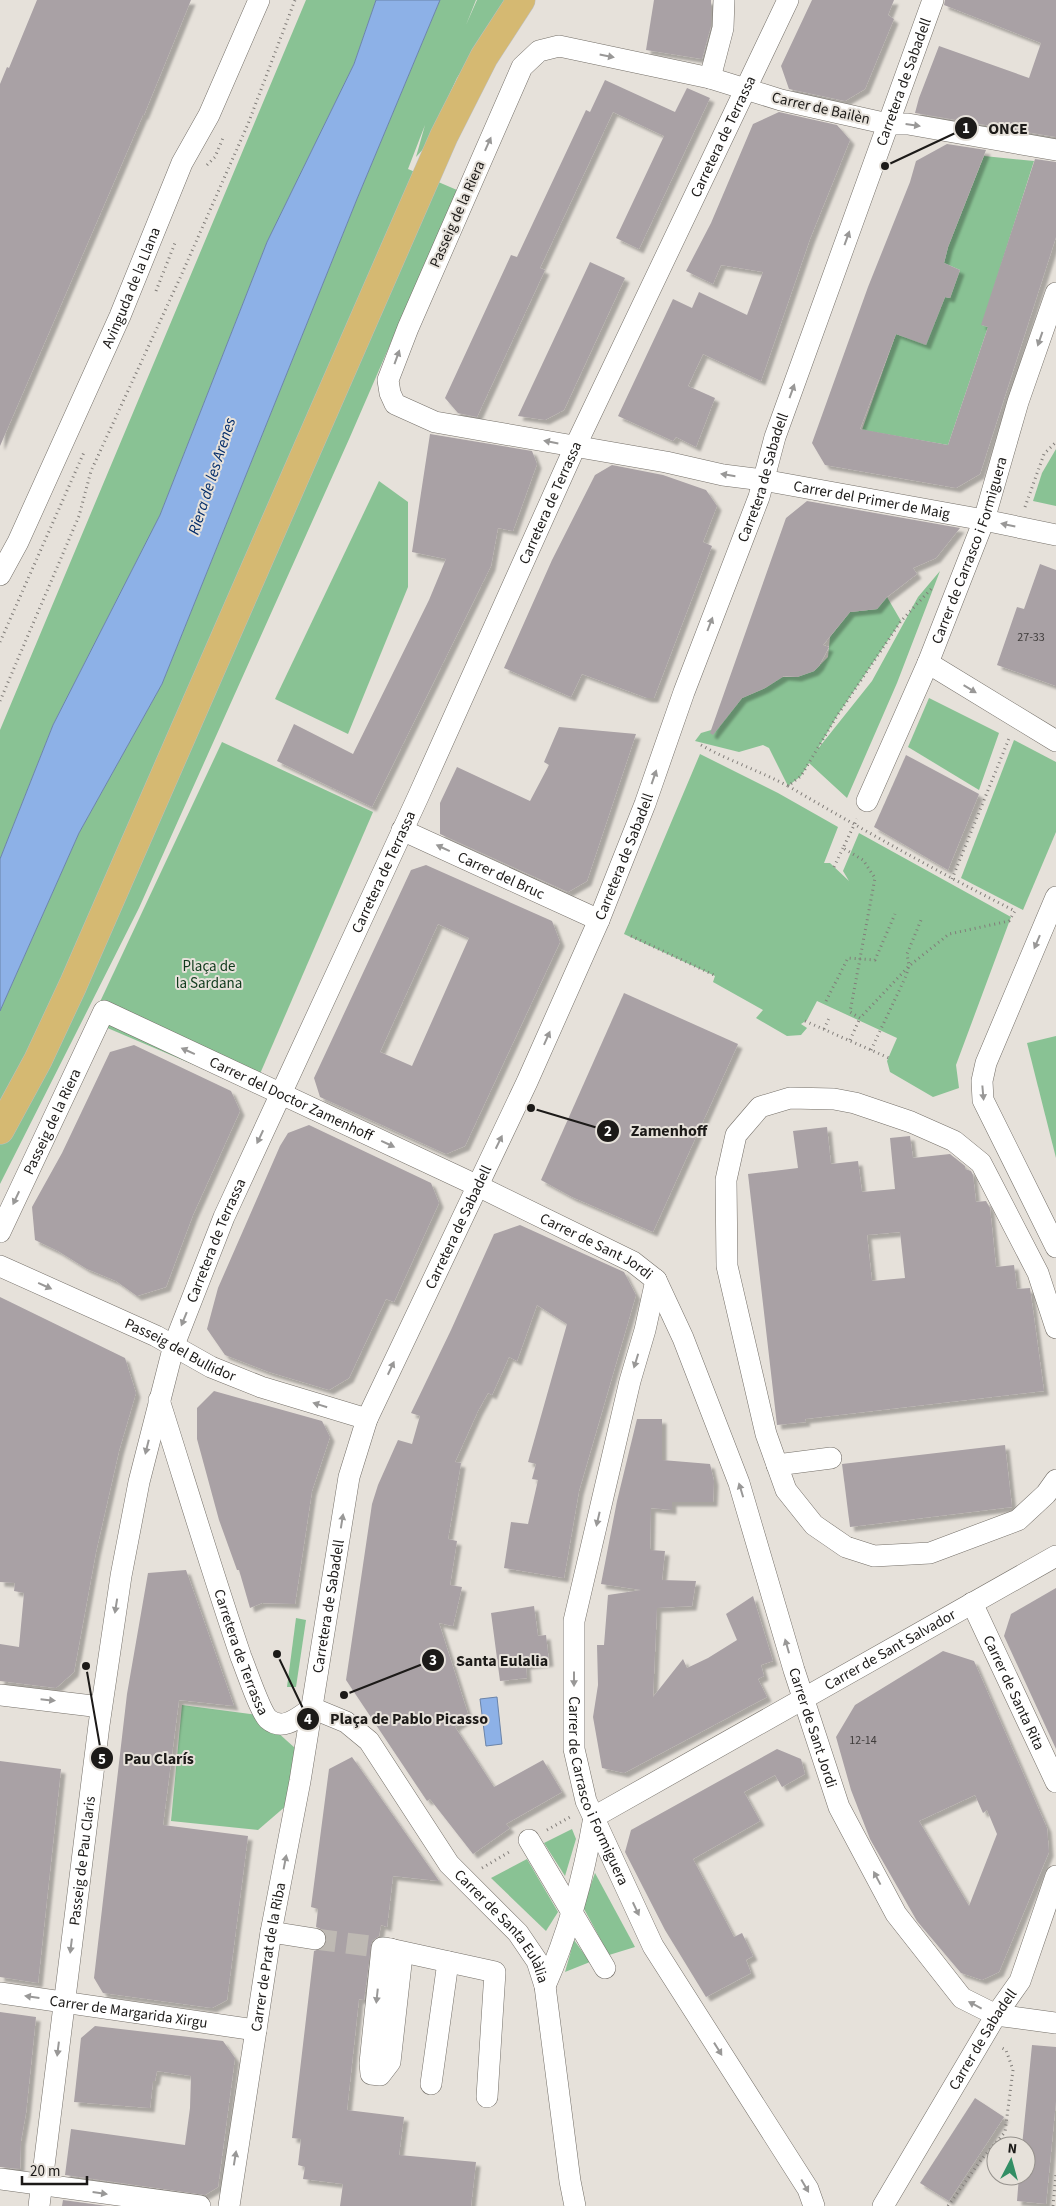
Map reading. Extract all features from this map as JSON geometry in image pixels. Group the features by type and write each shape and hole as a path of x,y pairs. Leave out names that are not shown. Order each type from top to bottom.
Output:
{"main road":[{"path":"0,1130 38,1060 77,976 444,136 484,57 521,0"}],"street":[{"name":"Avinguda de la Llana","path":"0,575 18,542 120,316 182,163 209,116 259,0"},
{"path":"710,78 723,28 724,0"},
{"name":"Carretera de Terrassa","path":"312,1708 291,1723 278,1724 267,1718 249,1678 159,1400 174,1345 224,1217 575,447 788,0"},
{"name":"Carretera de Sabadell","path":"312,1708 349,1477 367,1419 528,1082 598,920 645,804 684,692 759,497 775,437 933,0"},
{"name":"Carrer de Bailèn","path":"559,46 710,78 781,100 888,124 908,124 1056,150"},
{"name":"Passeig de la Riera","path":"395,404 390,393 388,380 408,328 522,67 539,51 559,46"},
{"name":"Carrer de Carrasco i Formiguera","path":"867,801 928,664 984,520 1018,402 1056,293"},
{"name":"Carrer del Primer de Maig","path":"395,404 435,422 666,462 723,475 763,480 1056,535"},
{"path":"928,664 1056,741"},
{"name":"Carrer del Bruc","path":"402,830 598,920"},
{"path":"1056,897 986,1063 982,1081 983,1100 1056,1247"},
{"name":"Passeig de la Riera","path":"0,1232 104,1011"},
{"name":"Carrer del Doctor Zamenhoff","path":"104,1011 478,1186"},
{"path":"1056,1328 1038,1273 981,1163 954,1141 911,1122 856,1103 834,1099 790,1098 760,1108 736,1135 726,1180 727,1266 766,1434 786,1490 814,1526 846,1547 874,1556 930,1553 1018,1520 1046,1494 1056,1480"},
{"name":"Carrer de Sant Jordi","path":"478,1186 633,1262 656,1280 683,1338 739,1484 794,1670 805,1698 839,1807 896,1914 962,1998 996,2015 1056,2023"},
{"name":"Passeig del Bullidor","path":"0,1266 174,1345 211,1367 261,1388 367,1419"},
{"name":"Carrer de Carrasco i Formiguera","path":"656,1280 653,1326 630,1380 574,1621 574,1749 586,1801 653,1946 808,2189 814,2206"},
{"path":"653,1326 670,1324 683,1338"},
{"name":"Passeig de Pau Claris","path":"39,2206 101,1707 126,1548 139,1482 159,1400"},
{"path":"777,1465 831,1458"},
{"name":"Carrer de Sant Salvador","path":"594,1817 1056,1556"},
{"name":"Carrer de Santa Rita","path":"972,1603 1056,1782"},
{"path":"0,1695 101,1707"},
{"name":"Carrer de Prat de la Riba","path":"229,2206 271,1932 312,1708"},
{"name":"Carrer de Santa Eulàlia","path":"312,1708 346,1722 369,1741 448,1864 518,1933 537,1961 546,1986 575,2206"},
{"path":"546,1986 563,1943 572,1912 588,1854 594,1817"},
{"path":"529,1840 605,1968"},
{"name":"Carrer de Sabadell","path":"868,2206 886,2200 996,2015 1020,1981 1056,1876"},
{"path":"271,1932 315,1939"},
{"path":"384,1948 401,1964 390,2062 380,2075 371,2074 370,2063 384,1948"},
{"path":"384,1948 495,1972 487,2097"},
{"path":"431,2084 448,1962"},
{"name":"Carrer de Margarida Xirgu","path":"0,1993 256,2030"},
{"path":"0,2179 200,2206"}],"path":[{"path":"0,701 79,516 91,471 180,278 248,124 295,0"},
{"path":"1021,528 1026,499 1044,454 1056,442"},
{"path":"788,786 801,776 837,716 901,621 935,585"},
{"path":"952,879 1018,718"},
{"path":"701,745 723,757 764,773 952,879 1015,911 1009,921 949,934 909,966 860,1018 850,1040"},
{"path":"834,867 867,801"},
{"path":"843,848 863,860 875,878 850,1012 860,1018"},
{"path":"826,1001 848,958 875,960 895,914"},
{"path":"871,1050 895,1002 909,966 907,954 920,920"},
{"path":"631,936 716,976"},
{"path":"824,1029 830,1016"},
{"path":"805,1022 889,1058"},
{"path":"948,2206 981,2160 1005,2132 1013,2070 1006,2050 982,2039"},
{"path":"1053,2206 1056,2174"}],"green space":[{"path":"306,0 376,0 354,64 267,242 160,515 53,725 0,859 0,730"},
{"path":"440,0 476,0 466,25 477,0 507,0 457,78 426,146 416,157 425,125 408,169 457,190 350,437 139,908 0,1184 0,1011 79,833 162,684 357,199"},
{"path":"984,156 1034,161 982,325 988,327 948,445 862,430 896,334 926,344 945,297 950,298 960,270 944,263 948,247"},
{"path":"1056,449 1056,506 1033,501 1042,473"},
{"path":"379,481 408,502 408,587 348,734 275,699"},
{"path":"940,571 897,683 847,798 809,763 801,776 788,786 769,748 763,745 739,752 695,741 701,733 718,728 742,698 765,688 782,677 797,677 814,671 828,657 830,637 850,612 877,609 887,597 901,621 837,716 817,750 872,681 918,597"},
{"path":"929,698 999,733 979,790 908,747"},
{"path":"1014,740 1056,762 1056,832 1023,910 961,878"},
{"name":"Plaça de la Sardana","path":"222,742 373,812 253,1090 91,1021"},
{"path":"700,754 778,793 838,827 824,863 830,863 849,881 843,871 859,833 1011,917 956,1065 959,1088 933,1097 890,1072 887,1061 897,1038 817,1001 807,1020 801,1024 807,1028 801,1035 787,1036 756,1018 763,1010 713,982 715,976 624,934"},
{"path":"1056,1036 1056,1158 1027,1043"},
{"path":"296,1618 306,1620 296,1687 287,1687"},
{"path":"182,1705 258,1715 295,1748 287,1805 258,1830 171,1821"},
{"path":"572,1829 576,1839 565,1876 544,1843"},
{"path":"527,1859 558,1912 546,1931 491,1878"},
{"path":"595,1873 635,1947 609,1955 583,1907"},
{"path":"574,1940 590,1962 565,1972"}],"water":[{"name":"Riera de les Arenes","path":"376,0 440,0 357,199 162,684 79,833 0,1011 0,859 53,725 160,515 267,242 354,64"},
{"path":"497,1697 502,1744 486,1746 480,1699"}],"building":[{"path":"37,0 191,0 144,115 0,446 0,84 7,67 9,68"},
{"path":"654,0 711,0 711,26 702,59 646,50"},
{"path":"812,0 894,0 888,15 894,19 865,89 845,101 789,89 781,66"},
{"path":"945,0 1056,0 1056,137 915,113 939,46 1029,78 1041,43 944,5"},
{"path":"605,80 675,112 687,88 710,98 639,249 616,238 664,136 613,112 540,268 545,270 477,417 458,413 445,398 511,255 517,257 586,110 590,112"},
{"path":"779,112 837,125 850,140 810,239 761,381 703,354 688,386 715,398 696,447 676,437 673,441 618,416 673,299 692,308 699,292 747,315 763,272 721,265 713,284 686,271 711,223 753,124"},
{"path":"947,144 986,150 948,247 944,263 960,270 950,298 945,297 926,345 896,334 860,429 948,445 988,327 981,325 1035,159 1056,162 1056,237 980,474 956,488 825,465 812,443 868,287 910,182 916,161"},
{"path":"590,262 625,278 564,410 545,420 518,416"},
{"path":"430,434 532,451 537,464 513,531 498,528 491,566 372,807 277,761 294,724 353,754 429,600 446,559 412,552"},
{"path":"612,465 663,475 706,490 717,506 703,542 712,546 654,698 647,698 582,674 571,697 504,668 552,560 595,475"},
{"path":"807,501 960,528 936,558 913,568 917,574 887,597 877,609 850,612 823,645 829,647 819,666 814,671 797,677 784,676 765,688 742,698 713,735 710,733 786,518"},
{"path":"1040,564 1056,570 1056,686 997,665 1017,607 1024,609"},
{"path":"559,727 636,734 587,881 568,892 440,834 440,803 457,767 530,801 549,765 544,762"},
{"path":"906,755 979,794 948,870 874,827"},
{"path":"426,865 552,921 560,942 465,1146 446,1154 320,1097 314,1078 411,870","holes":["438,924 469,938 412,1066 380,1052"]},
{"path":"624,993 738,1044 653,1232 572,1197 541,1180"},
{"path":"134,1045 231,1091 240,1111 193,1215 166,1287 137,1296 116,1281 87,1269 58,1251 35,1240 32,1207 62,1153 110,1052"},
{"path":"309,1125 431,1183 439,1203 394,1302 386,1299 349,1378 329,1390 269,1372 225,1355 207,1329 218,1288 280,1146 288,1133"},
{"path":"827,1127 831,1164 858,1161 862,1192 895,1189 890,1138 910,1136 913,1158 950,1154 965,1166 965,1169 971,1171 976,1202 986,1201 990,1208 996,1267 1014,1265 1017,1289 1030,1288 1044,1391 805,1419 806,1422 777,1425 748,1174 798,1168 793,1131","holes":["900,1232 905,1278 872,1281 867,1235"]},
{"path":"520,1225 624,1272 636,1295 579,1491 564,1578 504,1568 511,1522 528,1524 538,1480 532,1479 536,1464 528,1462 567,1324 537,1305 517,1361 509,1357 492,1395 488,1393 478,1411 455,1462 461,1463 448,1539 457,1541 450,1585 462,1587 453,1626 439,1623 469,1717 455,1727 494,1787 543,1760 562,1792 506,1824 510,1828 473,1854 430,1799 427,1801 346,1680 372,1504 378,1485 398,1440 412,1444 420,1416 411,1413 494,1234"},
{"path":"0,1297 125,1358 136,1393 119,1451 96,1552 74,1672 56,1688 0,1681 0,1644 19,1647 24,1593 14,1591 15,1583 0,1582"},
{"path":"214,1391 322,1421 330,1437 312,1491 295,1604 262,1603 250,1608 239,1570 237,1570 219,1520 197,1439 197,1408"},
{"path":"637,1419 662,1419 662,1460 710,1464 714,1481 713,1502 672,1502 672,1510 651,1508 650,1550 665,1551 662,1580 696,1581 692,1606 657,1608 653,1697 683,1659 687,1668 708,1658 737,1640 726,1614 753,1596 773,1661 761,1665 764,1676 758,1679 767,1697 624,1773 602,1768 593,1717 598,1685 597,1645 604,1645 608,1595 641,1590 601,1584 617,1501"},
{"path":"1005,1445 1012,1507 850,1527 842,1464"},
{"path":"186,1570 234,1706 179,1700 163,1825 248,1836 227,2000 212,2008 103,1993 94,1978 127,1694 148,1573"},
{"path":"1056,1588 1056,1749 1004,1636 1011,1614"},
{"path":"534,1606 538,1636 546,1635 549,1662 526,1665 527,1678 500,1681 491,1613"},
{"path":"943,1651 974,1661 1047,1828 1049,1852 999,1972 982,1980 961,1973 917,1921 870,1839 851,1790 836,1737 855,1705","holes":["975,1795 983,1813 987,1810 997,1834 969,1906 919,1821"]},
{"path":"777,1749 801,1759 805,1774 782,1787 775,1775 744,1792 760,1821 693,1859 734,1937 742,1933 753,1956 746,1960 751,1973 706,1997 665,1930 625,1852 631,1830"},
{"path":"352,1757 439,1881 393,1876 387,1927 381,1925 379,1936 372,1941 364,2000 359,1999 347,2110 404,2117 399,2155 476,2162 471,2206 340,2206 343,2184 303,2179 305,2167 298,2165 301,2139 292,2138 314,1951 324,1947 327,1940 323,1930 316,1927 318,1909 311,1907 329,1769"},
{"path":"0,1761 61,1769 38,1983 0,1977"},
{"path":"0,2012 36,2017 26,2113 21,2141 20,2169 0,2167"},
{"path":"95,2026 223,2041 235,2058 218,2187 205,2195 65,2175 71,2129 185,2145 190,2108 191,2076 157,2071 155,2081 153,2081 150,2108 74,2102 81,2038"},
{"path":"1032,2045 1056,2047 1056,2101 1046,2204 1017,2201 1018,2186 1036,2186 1036,2136 1023,2136"},
{"path":"975,2098 1004,2117 992,2136 986,2136 986,2144 949,2201 920,2183"},
{"path":"63,2200 107,2206 62,2206"}],"tunnel":[{"path":"315,1939 377,1947"}],"place":[{"name":"ONCE","path":"885,166"},
{"name":"Zamenhoff","path":"531,1108"},
{"name":"Plaça de Pablo Picasso","path":"277,1654"},
{"name":"Pau Clarís","path":"86,1666"},
{"name":"Santa Eulalia","path":"344,1695"}]}
